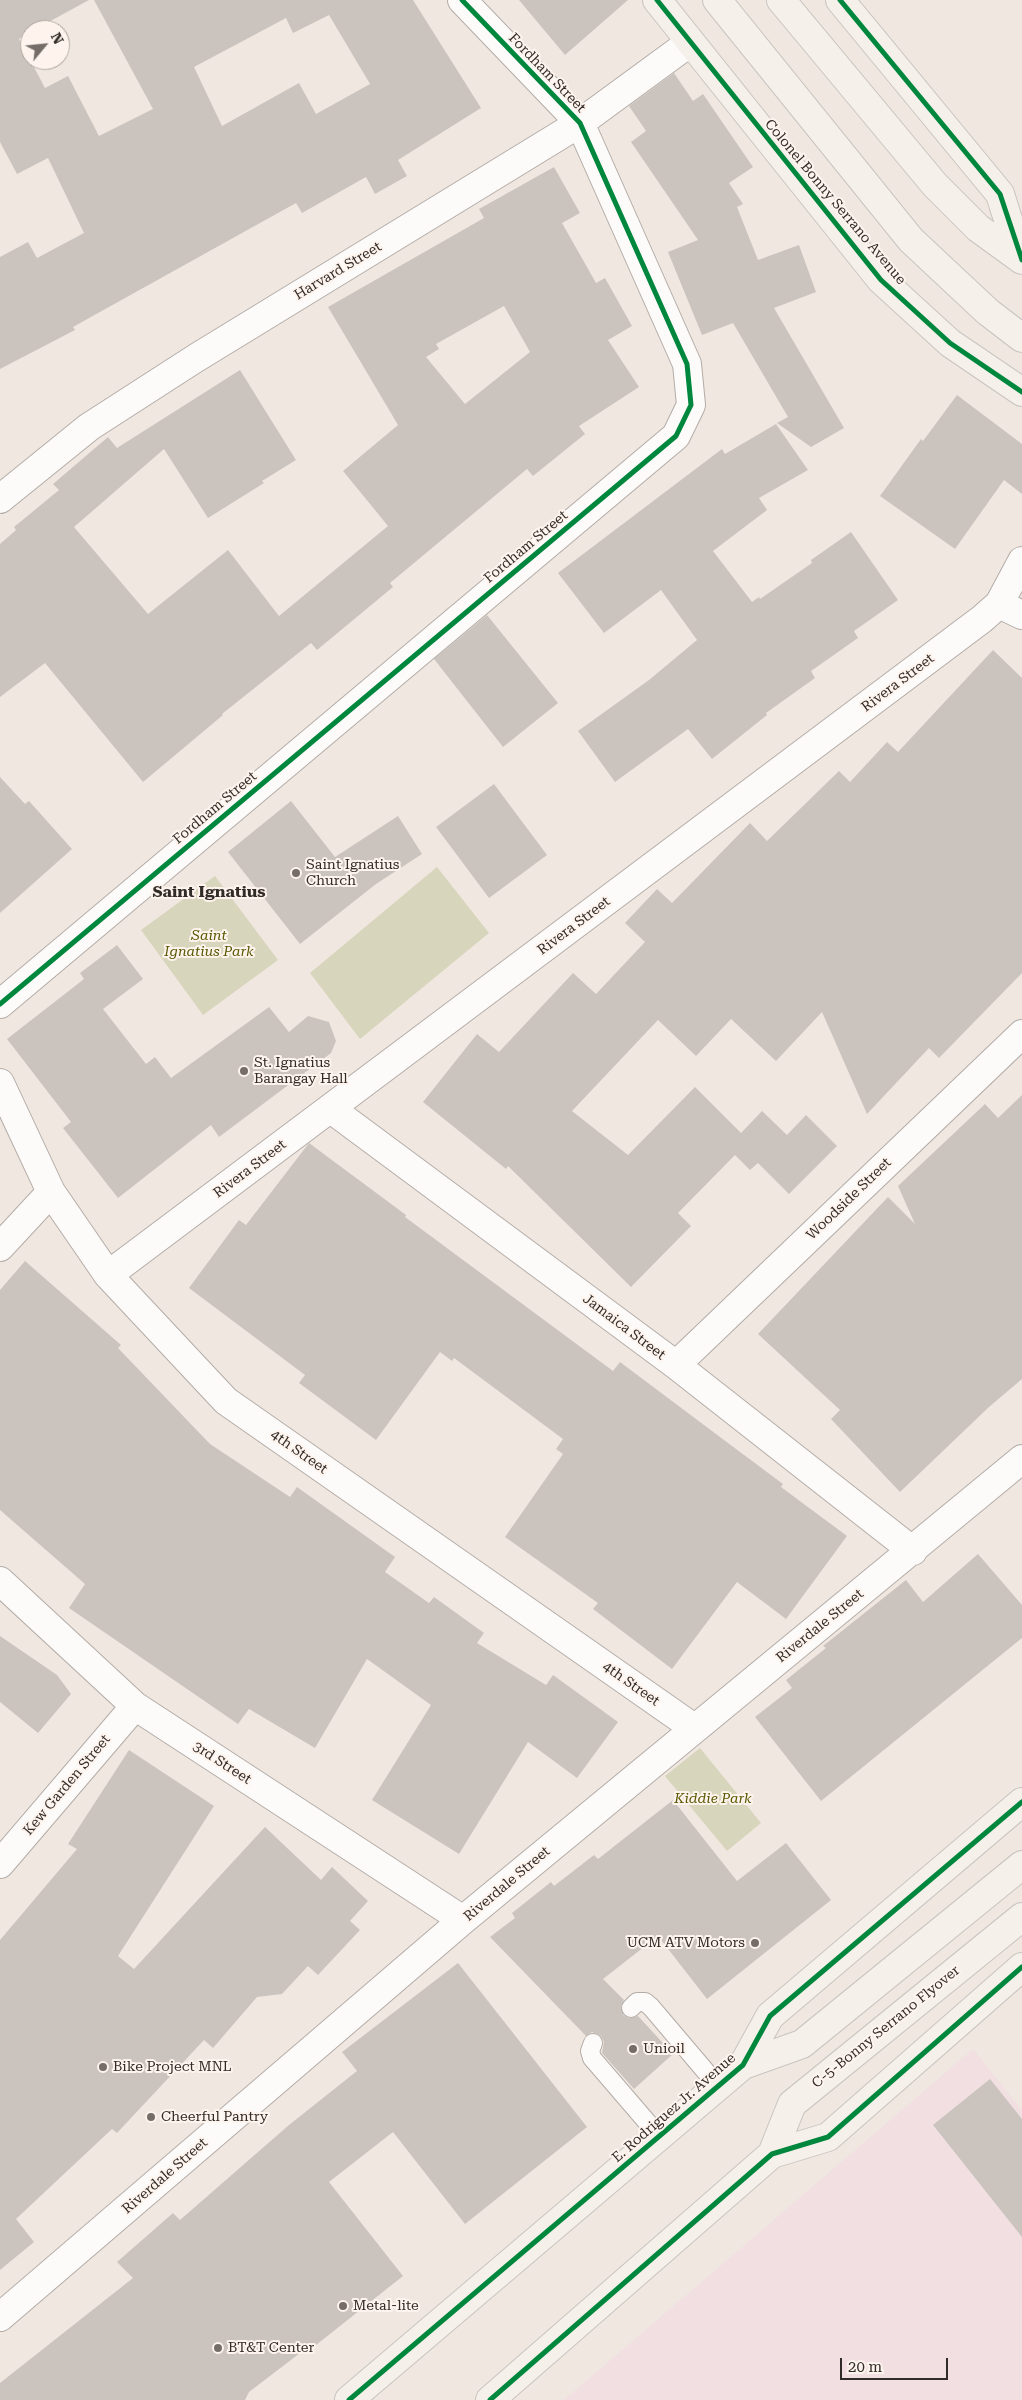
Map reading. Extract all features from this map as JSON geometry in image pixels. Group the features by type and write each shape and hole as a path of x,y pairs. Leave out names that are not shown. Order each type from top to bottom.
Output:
{"main road":[{"name":"Colonel Bonny Serrano Avenue","path":"657,0 881,280 950,342 1022,392"},
{"path":"717,0 911,240 988,312 1022,338"},
{"path":"781,0 935,185 978,228 1021,259"},
{"path":"840,0 1000,194 1021,259"},
{"name":"E. Rodriguez Jr. Avenue","path":"350,2400 743,2065 770,2016 1022,1802"},
{"path":"743,2065 802,2044 1022,1865"},
{"name":"C-5-Bonny Serrano Flyover","path":"772,2154 792,2104 1022,1917"},
{"path":"490,2400 772,2154 828,2137 1022,1967"}],"street":[{"name":"Fordham Street","path":"0,1004 676,436 691,405 687,364 580,123 462,0"},
{"name":"Harvard Street","path":"0,499 89,427 188,363 580,123 681,49"},
{"name":"Rivera Street","path":"108,1275 982,620 1011,609 1022,561"},
{"name":"Woodside Street","path":"676,1364 1022,1034"},
{"name":"4th Street","path":"0,1083 51,1192 108,1275 226,1401 694,1728"},
{"name":"Jamaica Street","path":"331,1109 676,1364 913,1551"},
{"path":"0,1247 51,1192"},
{"name":"Riverdale Street","path":"0,2317 463,1920 694,1728 913,1551 1022,1459"},
{"name":"3rd Street","path":"0,1581 135,1706 463,1920"},
{"name":"Kew Garden Street","path":"0,1864 135,1706"}],"lane":[{"path":"631,2008 637,2002 645,2002 651,2007 718,2086"},
{"path":"593,2043 590,2051 592,2058 659,2136"}],"shaded area":[{"path":"973,2049 1022,2110 1022,2400 564,2400"}],"green space":[{"path":"437,867 489,933 360,1039 310,973"},
{"name":"Saint Ignatius Park","path":"215,876 278,960 203,1015 141,930"},
{"name":"Kiddie Park","path":"700,1748 761,1823 727,1851 665,1776"}],"building":[{"path":"0,0 89,0 52,20 20,20 20,70 35,70 45,88 68,76 99,136 153,109 94,0 413,0 481,108 398,160 407,176 375,194 366,177 302,213 296,203 73,327 75,330 0,369 0,257 28,242 37,258 84,233 48,158 17,174 0,142","holes":["329,15 370,84 316,114 299,83 222,126 194,67 286,18 293,33"]},
{"path":"519,0 628,0 565,55"},
{"path":"674,73 693,101 703,94 753,167 729,183 743,204 737,207 758,260 799,245 816,292 774,308 844,428 811,447 777,423 788,417 733,323 702,335 668,252 698,240 631,142 646,131 629,106"},
{"path":"554,167 580,213 562,223 596,283 605,278 632,326 608,340 639,387 579,426 585,434 533,476 527,469 390,583 393,587 317,650 311,643 222,714 143,782 45,663 0,697 0,544 16,530 14,527 59,490 53,484 108,437 117,448 240,370 296,460 262,481 264,483 208,518 164,449 74,527 148,614 228,550 279,616 388,526 343,471 398,425 328,307 484,218 479,209","holes":["504,306 530,352 465,404 426,357 439,349 436,344"]},
{"path":"957,395 1022,444 1022,494 1004,480 955,549 880,496 921,439 923,441"},
{"path":"776,424 808,470 759,498 767,510 713,551 752,602 759,597 760,599 812,563 811,560 851,532 898,600 854,631 858,638 811,671 815,678 766,713 767,715 712,759 688,729 615,782 578,731 649,680 697,640 661,590 604,633 558,573 722,449 725,454"},
{"path":"487,615 558,703 503,747 434,659"},
{"path":"993,650 1022,678 1022,973 939,1058 929,1048 867,1114 822,1012 776,1061 731,1019 696,1056 658,1020 572,1111 628,1155 695,1087 741,1133 762,1111 787,1135 806,1115 837,1146 789,1194 758,1163 750,1170 735,1155 678,1213 691,1226 631,1287 508,1166 506,1169 423,1102 477,1034 499,1052 573,973 596,994 645,942 625,923 657,889 672,903 750,823 767,841 839,771 850,782 887,742 898,752"},
{"path":"0,777 25,804 29,801 72,849 0,913"},
{"path":"494,784 547,855 489,898 436,827"},
{"name":"Saint Ignatius Church","path":"291,801 335,857 398,816 422,854 376,884 300,944 228,852"},
{"path":"117,945 143,979 103,1009 146,1064 155,1057 171,1078 269,1007 289,1032 308,1016 329,1022 336,1041 331,1053 219,1137 211,1125 118,1198 63,1128 71,1122 7,1039 84,979 80,973"},
{"path":"1022,1095 1022,1379 989,1407 900,1492 831,1419 840,1410 758,1334 888,1197 915,1224 898,1186 985,1104 998,1118"},
{"path":"309,1143 406,1215 405,1217 613,1371 620,1362 783,1484 781,1487 847,1536 786,1619 737,1582 672,1669 593,1609 598,1603 505,1537 563,1454 556,1449 563,1439 454,1358 452,1361 440,1352 376,1440 299,1383 305,1375 189,1288 239,1220 246,1225"},
{"path":"25,1261 121,1345 118,1348 210,1444 290,1497 297,1487 395,1557 385,1572 429,1603 434,1597 484,1633 477,1643 546,1685 553,1675 618,1722 577,1778 528,1742 459,1854 372,1800 431,1705 367,1659 315,1748 249,1709 238,1724 69,1608 85,1584 0,1510 0,1290"},
{"path":"978,1554 1022,1605 1022,1638 821,1801 755,1717 792,1688 786,1680 826,1648 823,1646 906,1580 923,1602"},
{"path":"0,1636 57,1675 71,1694 38,1733 0,1702"},
{"path":"129,1750 214,1806 118,1956 134,1969 265,1827 321,1880 332,1867 368,1901 350,1921 360,1930 318,1975 308,1966 282,1994 257,1997 213,2048 204,2040 117,2133 112,2129 16,2219 34,2242 0,2270 0,1940 77,1849 68,1844"},
{"path":"673,1800 737,1881 786,1843 831,1900 707,1999 658,1936 603,1979 624,2000 621,2006 623,2015 629,2018 638,2016 673,2054 634,2089 602,2053 604,2042 601,2036 592,2032 586,2036 490,1937 515,1918 512,1913 551,1882 554,1886 594,1855 598,1859"},
{"path":"458,1963 587,2127 465,2224 393,2132 329,2182 403,2276 306,2353 304,2350 249,2392 245,2400 0,2400 0,2383 133,2278 117,2262 173,2213 180,2220 289,2125 357,2071 342,2052"},
{"path":"990,2079 1022,2119 1022,2237 933,2125"}],"cycle path":[{"path":"0,1004 676,436 691,405 687,364 580,123 462,0"},
{"path":"657,0 881,280 950,343 1022,392"},
{"path":"840,0 1000,194 1022,260"},
{"path":"349,2400 743,2065 770,2016 1022,1802"},
{"path":"490,2400 772,2154 828,2137 1022,1967"}],"place":[{"name":"Saint Ignatius Church","path":"296,873"},
{"name":"St. Ignatius Barangay Hall","path":"244,1071"},
{"name":"UCM ATV Motors","path":"755,1943"},
{"name":"Unioil","path":"633,2049"},
{"name":"Bike Project MNL","path":"103,2067"},
{"name":"Cheerful Pantry","path":"151,2117"},
{"name":"Metal-lite","path":"343,2306"},
{"name":"BT&T Center","path":"218,2348"}],"district":[{"name":"Saint Ignatius","path":"209,892"}]}
